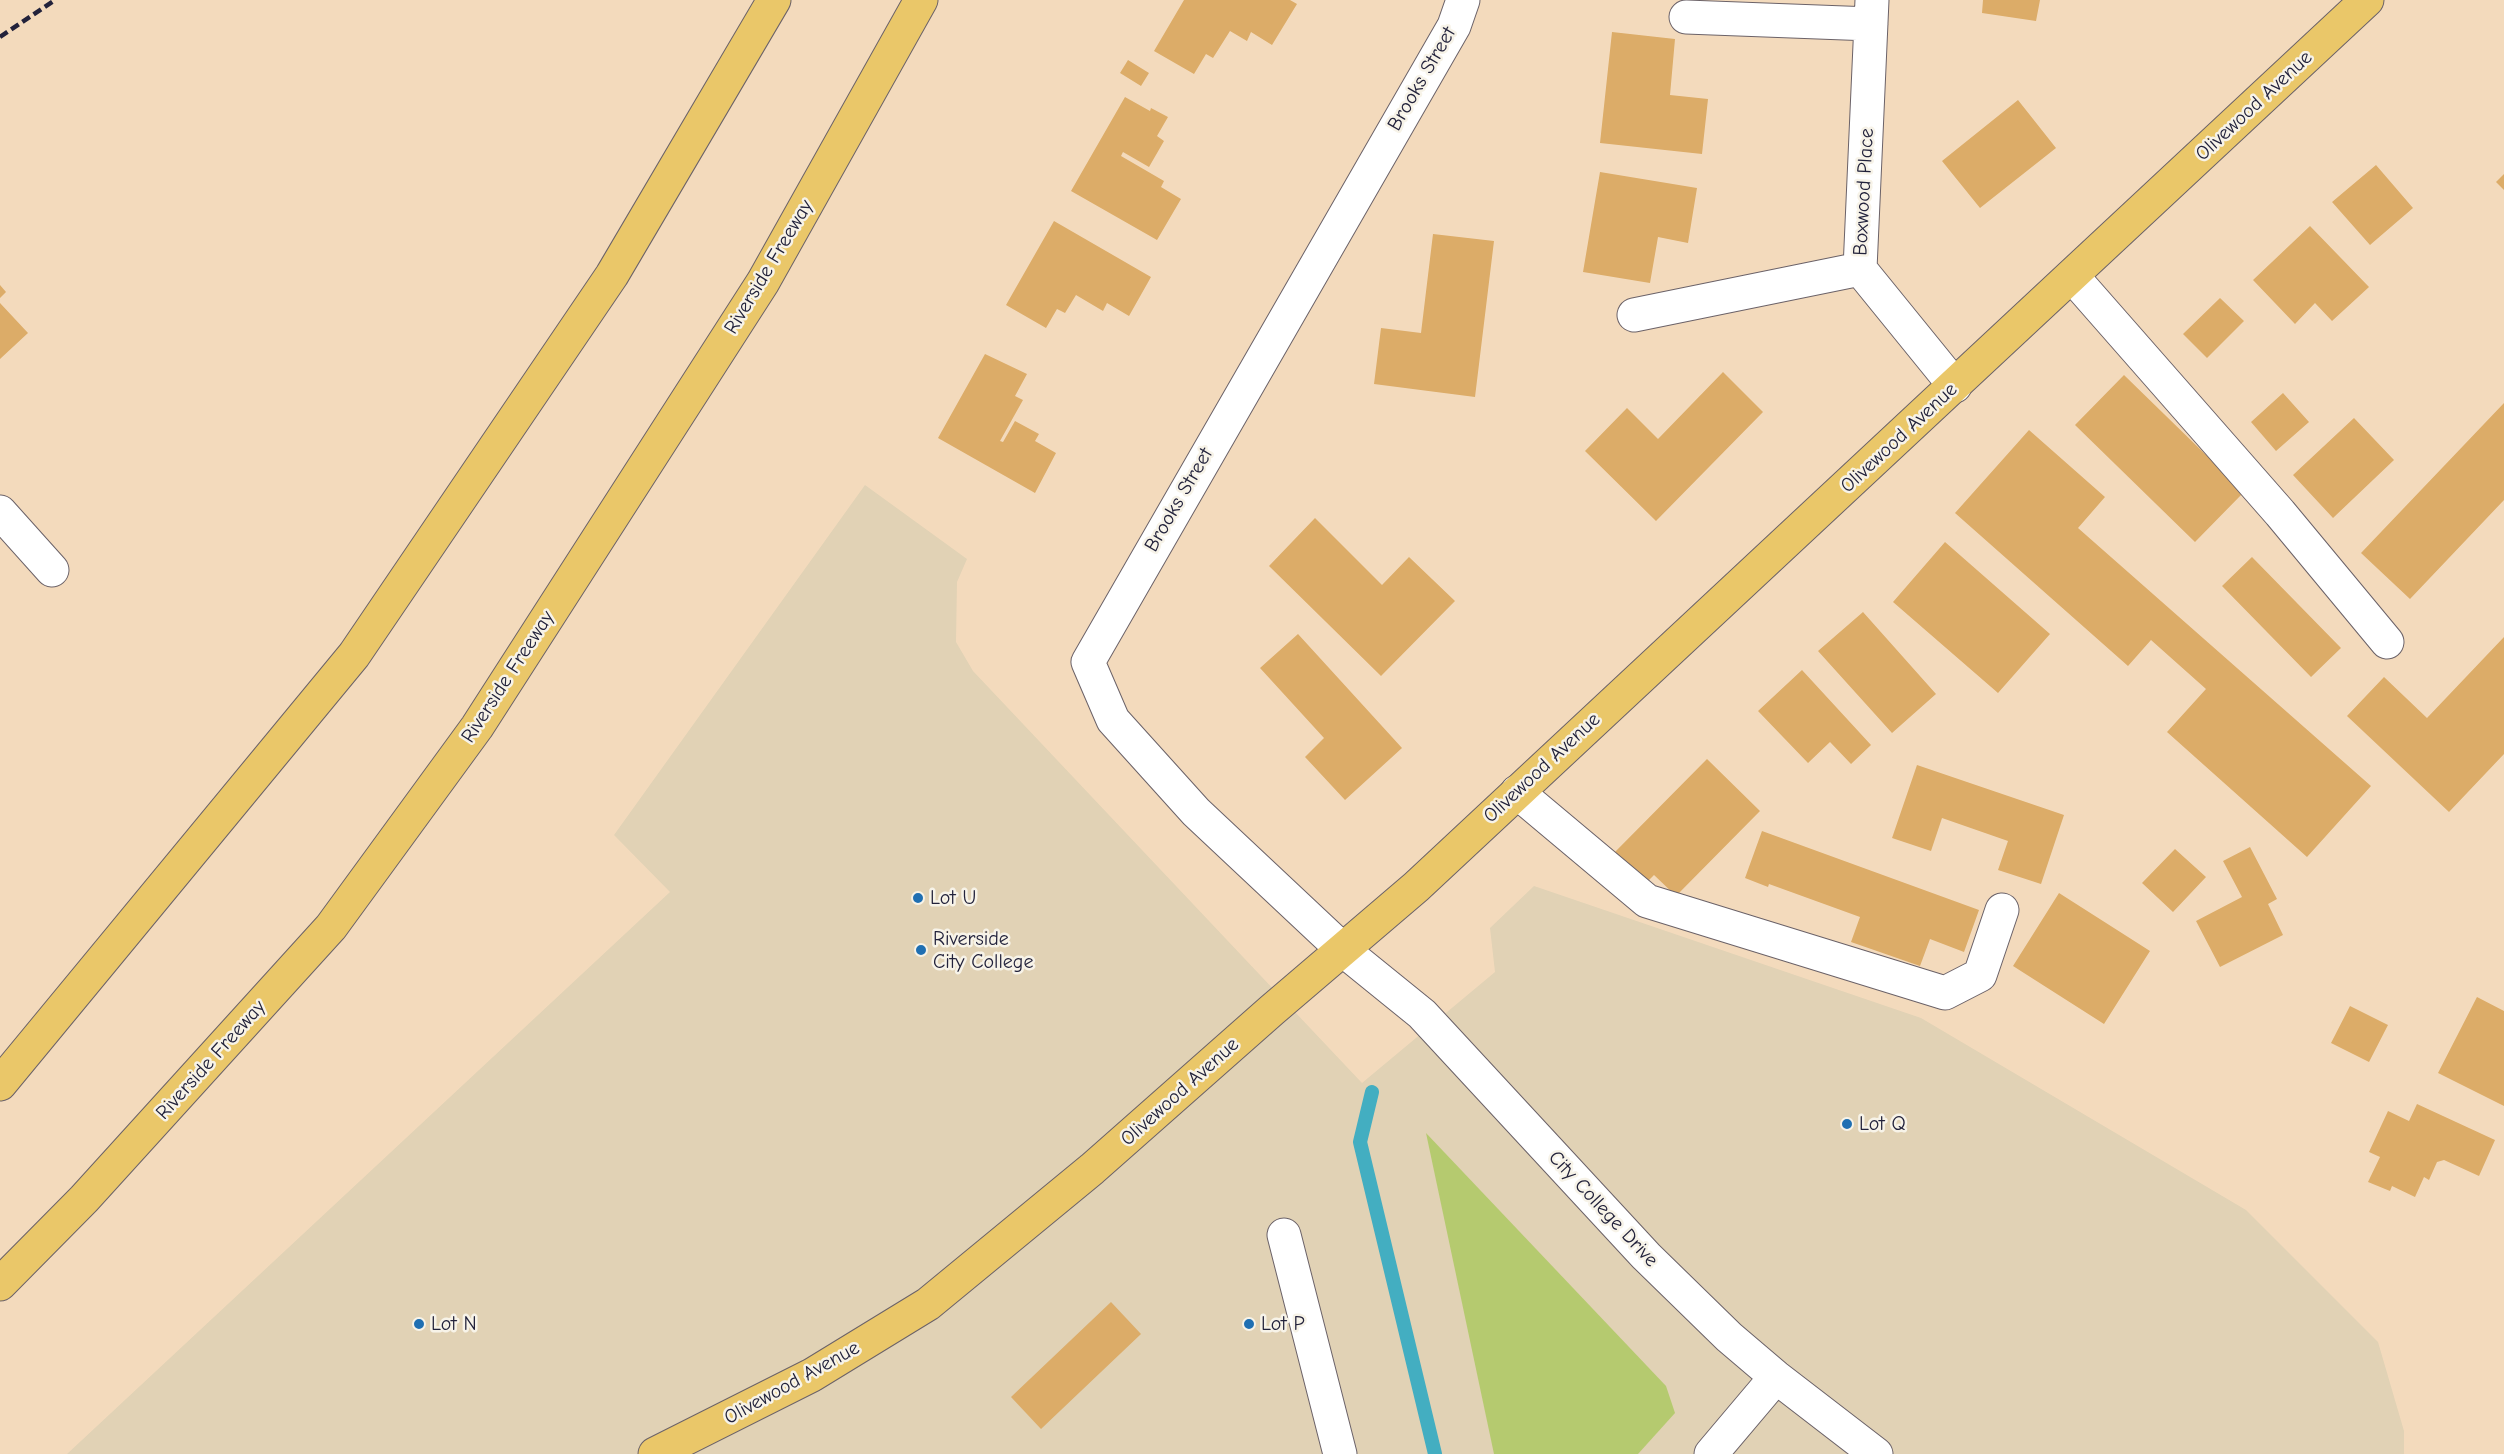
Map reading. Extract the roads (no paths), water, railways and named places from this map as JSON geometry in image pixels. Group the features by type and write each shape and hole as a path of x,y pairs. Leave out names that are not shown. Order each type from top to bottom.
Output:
{"main road":[{"path":"0,1084 354,655 612,275 774,0"},
{"name":"Riverside Freeway","path":"0,1284 84,1199 331,927 477,727 763,282 921,0"},
{"name":"Olivewood Avenue","path":"655,1454 812,1375 928,1304 1092,1169 1416,887 2367,0"}],"street":[{"name":"Brooks Street","path":"1343,950 1196,812 1113,720 1088,662 1454,26 1463,0"},
{"path":"1686,17 1872,12"},
{"name":"Boxwood Place","path":"1872,12 1860,268 1955,386"},
{"path":"1634,315 1860,268"},
{"path":"2072,276 2280,513 2387,642"},
{"path":"0,512 52,570"},
{"path":"1517,792 1647,901 1945,993 1980,975 2002,910"},
{"name":"City College Drive","path":"1343,950 1422,1014 1646,1256 1729,1337 1776,1377 1876,1454"},
{"path":"1284,1235 1340,1454"},
{"path":"1710,1454 1776,1377"}],"waterway":[{"path":"1372,1092 1360,1142 1435,1454"}],"railway":[{"path":"0,37 55,0"}],"place":[{"name":"Lot U","path":"918,898"},
{"name":"Riverside City College","path":"921,950"},
{"name":"Lot Q","path":"1847,1124"},
{"name":"Lot N","path":"419,1324"},
{"name":"Lot P","path":"1249,1324"}]}
